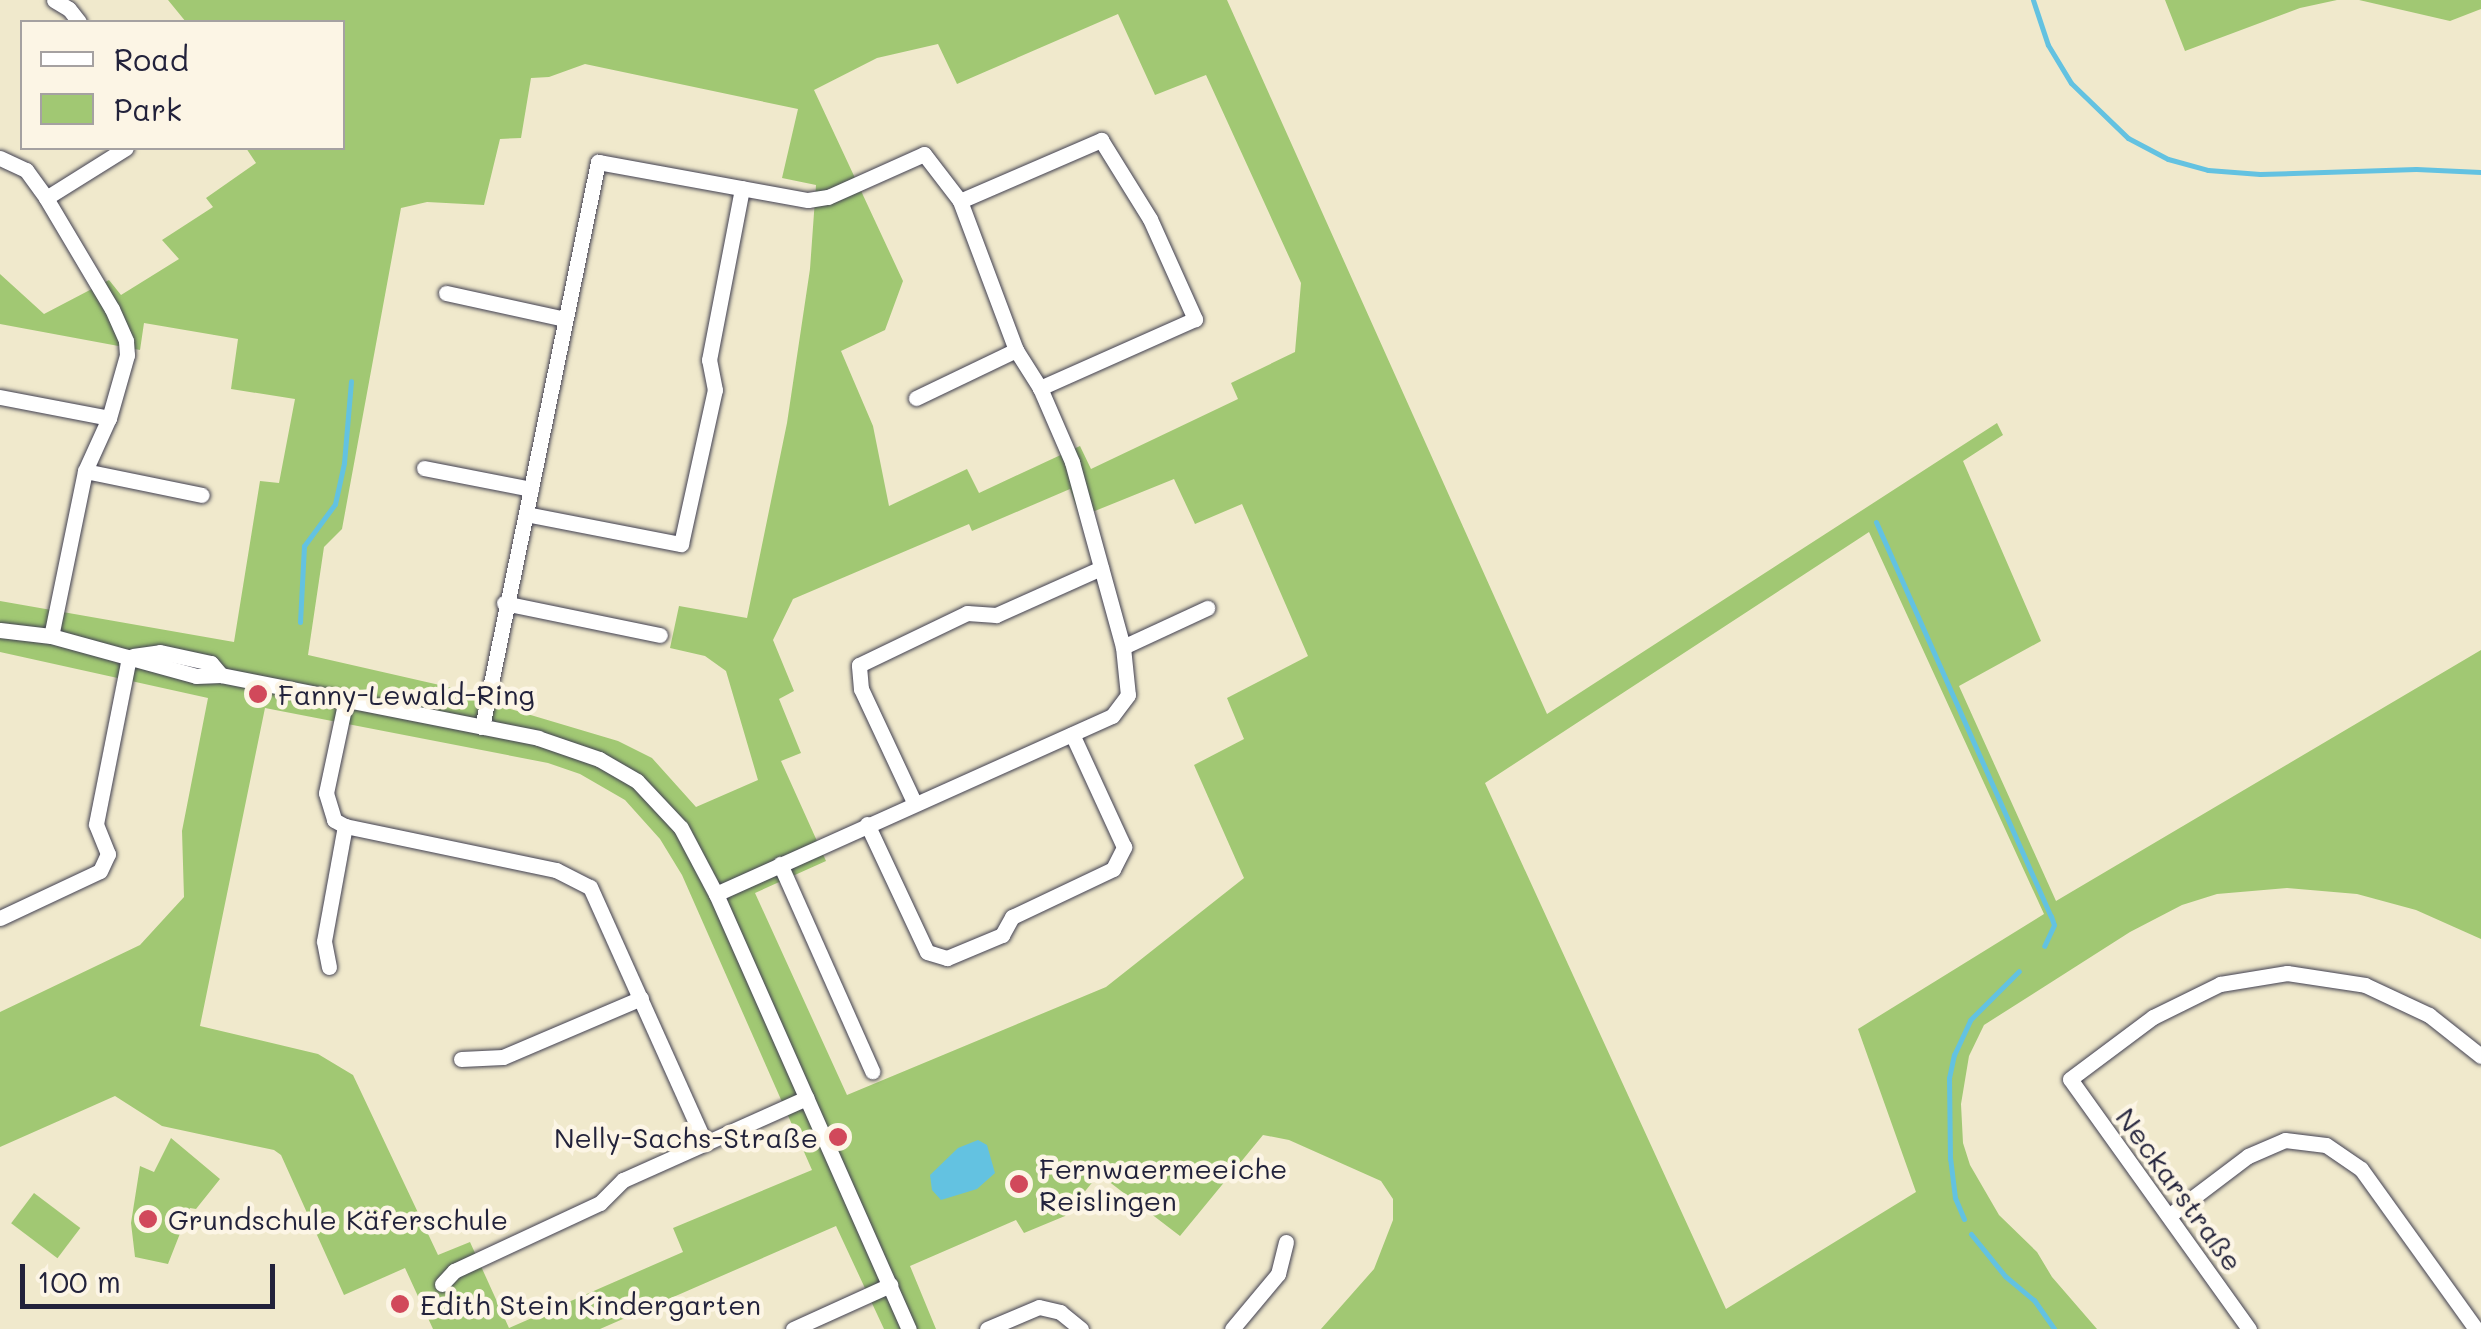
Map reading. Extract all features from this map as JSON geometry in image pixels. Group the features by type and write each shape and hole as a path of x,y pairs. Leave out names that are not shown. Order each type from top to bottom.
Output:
{"street":[{"path":"54,0 70,9 78,20"},
{"path":"960,201 1101,140 1150,219 1195,319 1040,388"},
{"path":"46,198 123,150"},
{"path":"482,726 504,603 598,162 820,199 924,154 960,201 1016,350 1040,388 1072,462 1129,680 1122,706 1112,716 716,894"},
{"path":"0,158 26,170 46,198 112,309 126,341 127,355 109,418 85,472 51,636"},
{"path":"526,514 681,544 715,390 710,360 742,188"},
{"path":"446,294 564,319"},
{"path":"916,398 1016,350"},
{"path":"0,396 109,418"},
{"path":"424,468 531,489"},
{"path":"85,472 202,496"},
{"path":"914,802 862,689 859,665 966,613 996,615 1101,568"},
{"path":"504,603 660,635"},
{"path":"1122,646 1207,608"},
{"path":"0,630 51,636 196,676 221,675 482,726 576,749 636,781 681,828 716,894 909,1329"},
{"path":"0,918 100,870 108,854 96,824 129,657"},
{"path":"346,700 326,793 334,820 345,826 576,877 599,900 705,1142"},
{"path":"868,824 926,952 947,958 1002,935 1012,917 1113,868 1124,847 1072,734"},
{"path":"329,968 324,941 345,826"},
{"path":"780,864 872,1071"},
{"name":"Neckarstraße","path":"2249,1329 2070,1078 2170,1008 2220,984 2287,974 2365,985 2429,1015 2481,1056"},
{"path":"461,1059 503,1057 642,998"},
{"path":"442,1284 454,1271 600,1203 622,1180 806,1098"},
{"path":"2170,1215 2248,1156 2285,1140 2326,1145 2361,1168 2476,1329"},
{"path":"1232,1329 1278,1274 1286,1242"},
{"path":"793,1329 890,1286"},
{"path":"987,1329 1038,1307 1060,1312 1082,1329"}],"green space":[{"path":"168,0 1227,0 1547,714 1997,423 2003,435 1963,461 2041,641 1959,686 2056,901 2481,650 2481,939 2416,910 2357,894 2287,888 2217,894 2182,905 2130,932 1984,1025 1969,1056 1961,1104 1963,1143 1970,1165 1999,1215 2037,1252 2052,1277 2097,1329 1321,1329 1374,1269 1393,1220 1393,1199 1381,1181 1289,1140 1263,1135 1180,1236 1099,1174 1065,1216 1024,1233 1016,1220 910,1266 936,1329 884,1329 836,1226 600,1329 433,1329 405,1268 344,1295 281,1155 274,1150 162,1126 115,1096 0,1147 0,1012 140,945 184,897 182,831 208,698 0,652 0,601 234,642 260,481 279,483 295,399 231,389 238,339 144,323 140,350 0,324 0,274 44,314 109,280 121,295 179,259 162,240 213,207 206,198 256,163 247,150 345,150 345,20 184,20","holes":["1118,14 1155,95 1206,75 1301,283 1295,352 1231,383 1238,399 1091,469 1080,446 979,493 967,469 889,506 873,426 841,351 885,330 903,281 814,90 877,58 938,44 957,84","585,64 798,109 782,178 816,185 810,269 787,423 747,618 679,606 670,648 705,656 726,671 758,780 696,807 652,758 618,741 507,708 501,699 308,655 324,547 342,529 401,208 427,202 484,205 500,139 521,138 531,78 549,77","1174,479 1195,524 1242,504 1308,656 1227,698 1244,739 1194,765 1244,878 1106,987 847,1095 755,893 826,861 781,761 801,753 779,699 794,691 773,640 793,599 969,524 972,531 1070,489 1080,517","1869,532 2044,914 1858,1029 1916,1192 1726,1309 1485,783","265,708 548,763 580,774 625,800 660,839 682,875 812,1170 673,1228 683,1252 509,1328 470,1242 438,1255 353,1075 318,1054 200,1026"]},
{"path":"2165,0 2337,0 2300,8 2185,51"},
{"path":"2359,0 2481,0 2481,9 2450,21"},
{"path":"171,1138 220,1179 196,1209 190,1208 168,1264 135,1257 131,1223 140,1166 154,1172"},
{"path":"34,1193 80,1228 57,1258 11,1223"}],"water":[{"path":"978,1140 987,1145 995,1173 977,1189 941,1200 932,1190 930,1175 958,1148"}],"waterway":[{"path":"2033,0 2048,45 2071,83 2128,138 2168,159 2208,170 2260,174 2416,169 2481,172"},
{"path":"300,622 304,546 335,504 344,463 351,381"},
{"path":"1876,522 2051,916 2054,925 2044,946"},
{"path":"1964,1219 1955,1198 1950,1159 1949,1078 1954,1055 1970,1020 2019,971"},
{"path":"1971,1234 2005,1276 2034,1300 2054,1329"}],"place":[{"name":"Fanny-Lewald-Ring","path":"258,694"},
{"name":"Nelly-Sachs-Straße","path":"838,1137"},
{"name":"Fernwaermeeiche Reislingen","path":"1019,1184"},
{"name":"Grundschule Käferschule","path":"148,1219"},
{"name":"Edith Stein Kindergarten","path":"400,1304"}]}
